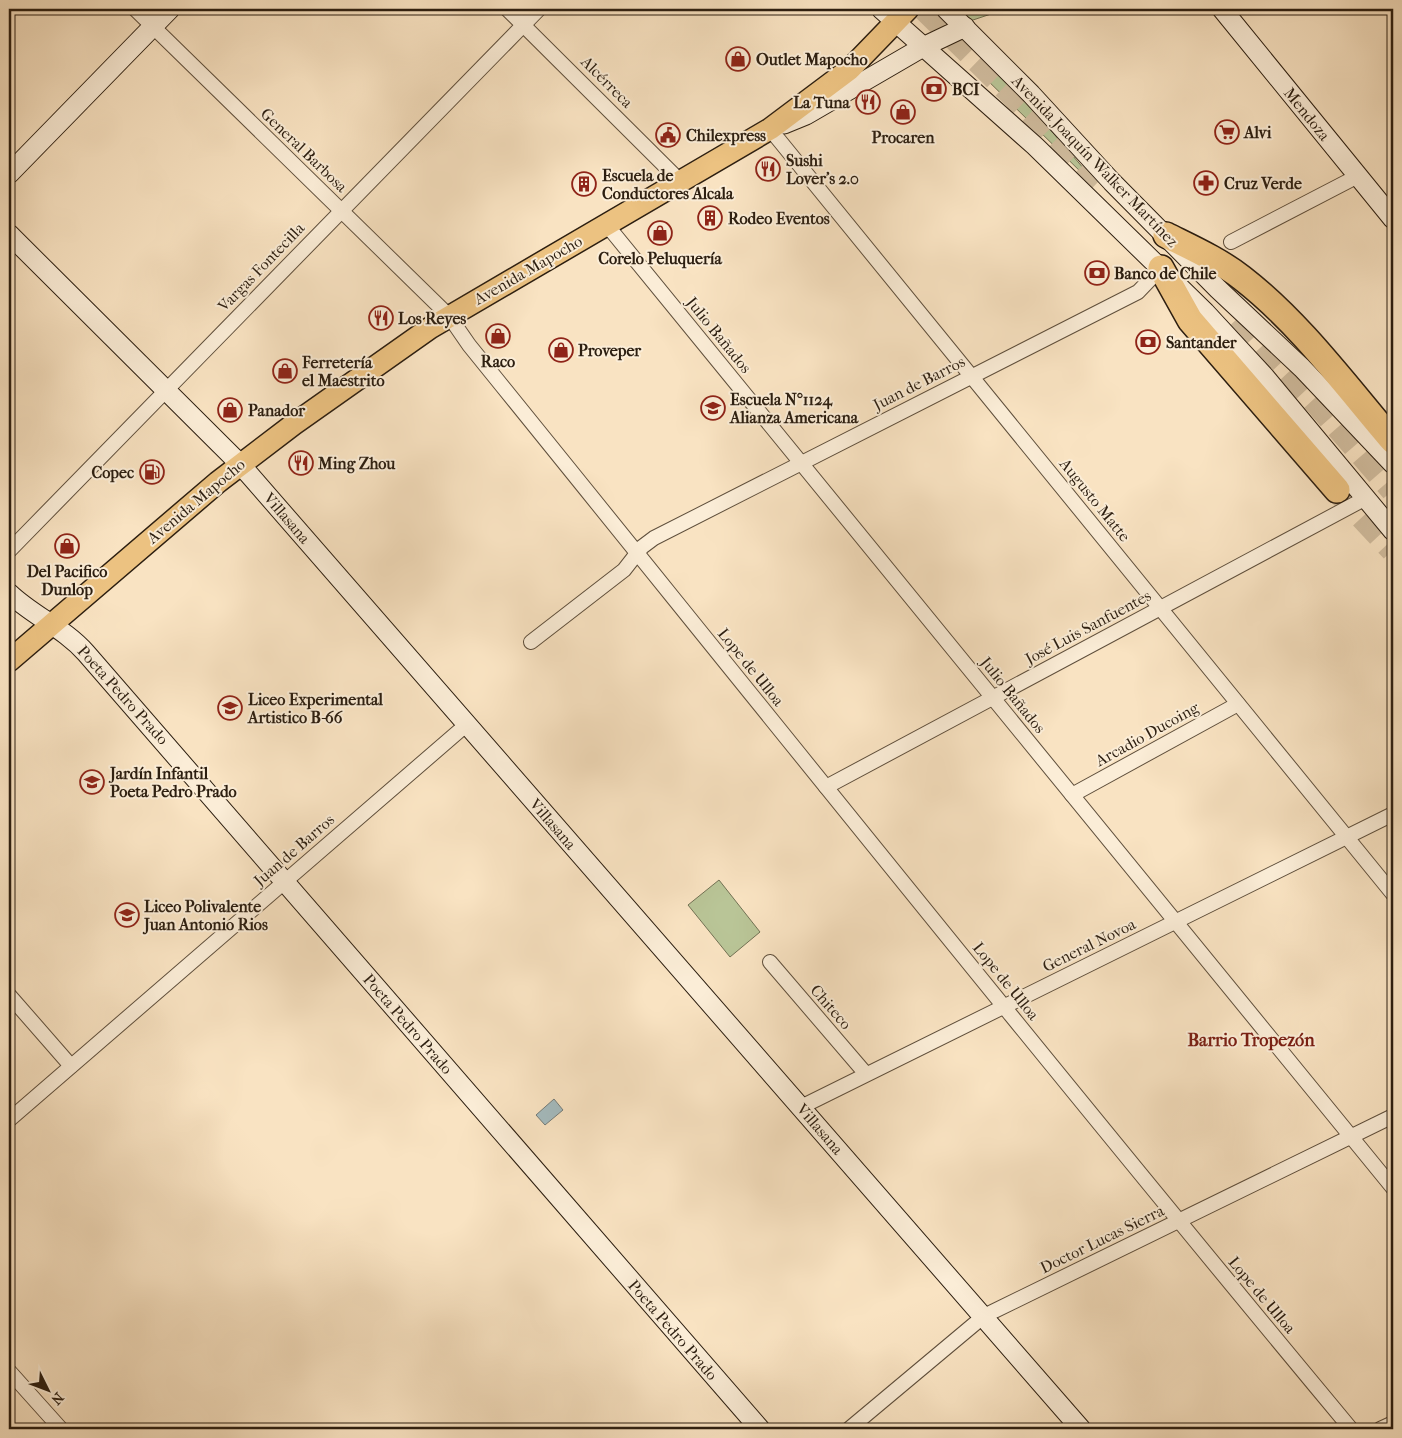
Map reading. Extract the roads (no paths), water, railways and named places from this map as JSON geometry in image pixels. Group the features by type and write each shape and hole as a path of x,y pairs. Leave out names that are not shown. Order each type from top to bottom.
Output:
{"highway":[{"path":"1166,235 1215,260 1256,290 1299,332 1393,441"},
{"path":"1161,268 1190,320 1337,490"}],"main road":[{"path":"770,129 850,69 895,13"},
{"name":"Avenida Mapocho","path":"9,661 240,464 407,343 449,316 770,129"}],"street":[{"name":"General Barbosa","path":"135,9 449,316"},
{"path":"9,174 170,9"},
{"name":"Alcérreca","path":"507,9 681,182"},
{"name":"Vargas Fontecilla","path":"9,550 539,9"},
{"name":"Avenida Joaquín Walker Martínez","path":"946,9 1031,94 1112,182 1218,288 1302,368 1393,464"},
{"name":"Mendoza","path":"1222,9 1393,219"},
{"name":"Avenida Joaquín Walker Martínez","path":"895,13 923,47 1035,146 1161,268 1265,377 1393,531"},
{"name":"Avenida Mapocho","path":"770,129 806,115 923,47 965,27"},
{"name":"Augusto Matte","path":"770,129 1393,894"},
{"path":"1231,242 1358,176"},
{"name":"Julio Bañados","path":"606,224 1393,1188"},
{"name":"Villasana","path":"9,234 166,388 240,464 466,726 1082,1429"},
{"name":"Juan de Barros","path":"637,553 654,538 1138,292 1161,268"},
{"name":"Lope de Ulloa","path":"449,316 469,345 1178,1222 1351,1429"},
{"name":"José Luis Sanfuentes","path":"826,787 1366,498"},
{"path":"531,642 624,570 637,553"},
{"name":"Poeta Pedro Prado","path":"9,593 28,611 72,638 93,660 760,1429"},
{"name":"Arcadio Ducoing","path":"1072,794 1238,704"},
{"name":"Juan de Barros","path":"9,1120 466,726"},
{"name":"General Novoa","path":"801,1107 1393,814"},
{"name":"Chiteco","path":"770,962 866,1074"},
{"path":"9,995 71,1066"},
{"name":"Doctor Lucas Sierra","path":"849,1429 984,1316 1393,1116"},
{"path":"9,1371 61,1429"},
{"path":"1380,1429 1393,1423"}],"water":[{"path":"554,1099 563,1110 545,1125 536,1115"}],"tunnel":[{"path":"925,9 1100,180"},
{"path":"1238,318 1318,404 1393,490"},
{"path":"1337,490 1393,550"}],"place":[{"name":"Outlet Mapocho","path":"738,59"},
{"name":"BCI","path":"934,89"},
{"name":"La Tuna","path":"868,102"},
{"name":"Procaren","path":"903,112"},
{"name":"Alvi","path":"1227,132"},
{"name":"Chilexpress","path":"668,135"},
{"name":"Sushi Lover's 2.0","path":"768,169"},
{"name":"Cruz Verde","path":"1206,183"},
{"name":"Escuela de Conductores Alcala","path":"584,184"},
{"name":"Rodeo Eventos","path":"710,218"},
{"name":"Corelo Peluquería","path":"660,233"},
{"name":"Banco de Chile","path":"1097,273"},
{"name":"Los Reyes","path":"381,318"},
{"name":"Raco","path":"498,336"},
{"name":"Santander","path":"1148,342"},
{"name":"Proveper","path":"561,350"},
{"name":"Ferretería el Maestrito","path":"285,371"},
{"name":"Escuela N°1124 Alianza Americana","path":"713,408"},
{"name":"Panador","path":"230,410"},
{"name":"Ming Zhou","path":"301,463"},
{"name":"Copec","path":"152,472"},
{"name":"Del Pacifico Dunlop","path":"67,546"},
{"name":"Liceo Experimental Artistico B-66","path":"230,708"},
{"name":"Jardín Infantil Poeta Pedro Prado","path":"92,782"},
{"name":"Liceo Polivalente Juan Antonio Rios","path":"127,915"}],"district":[{"name":"Barrio Tropezón","path":"1251,1040"}]}
